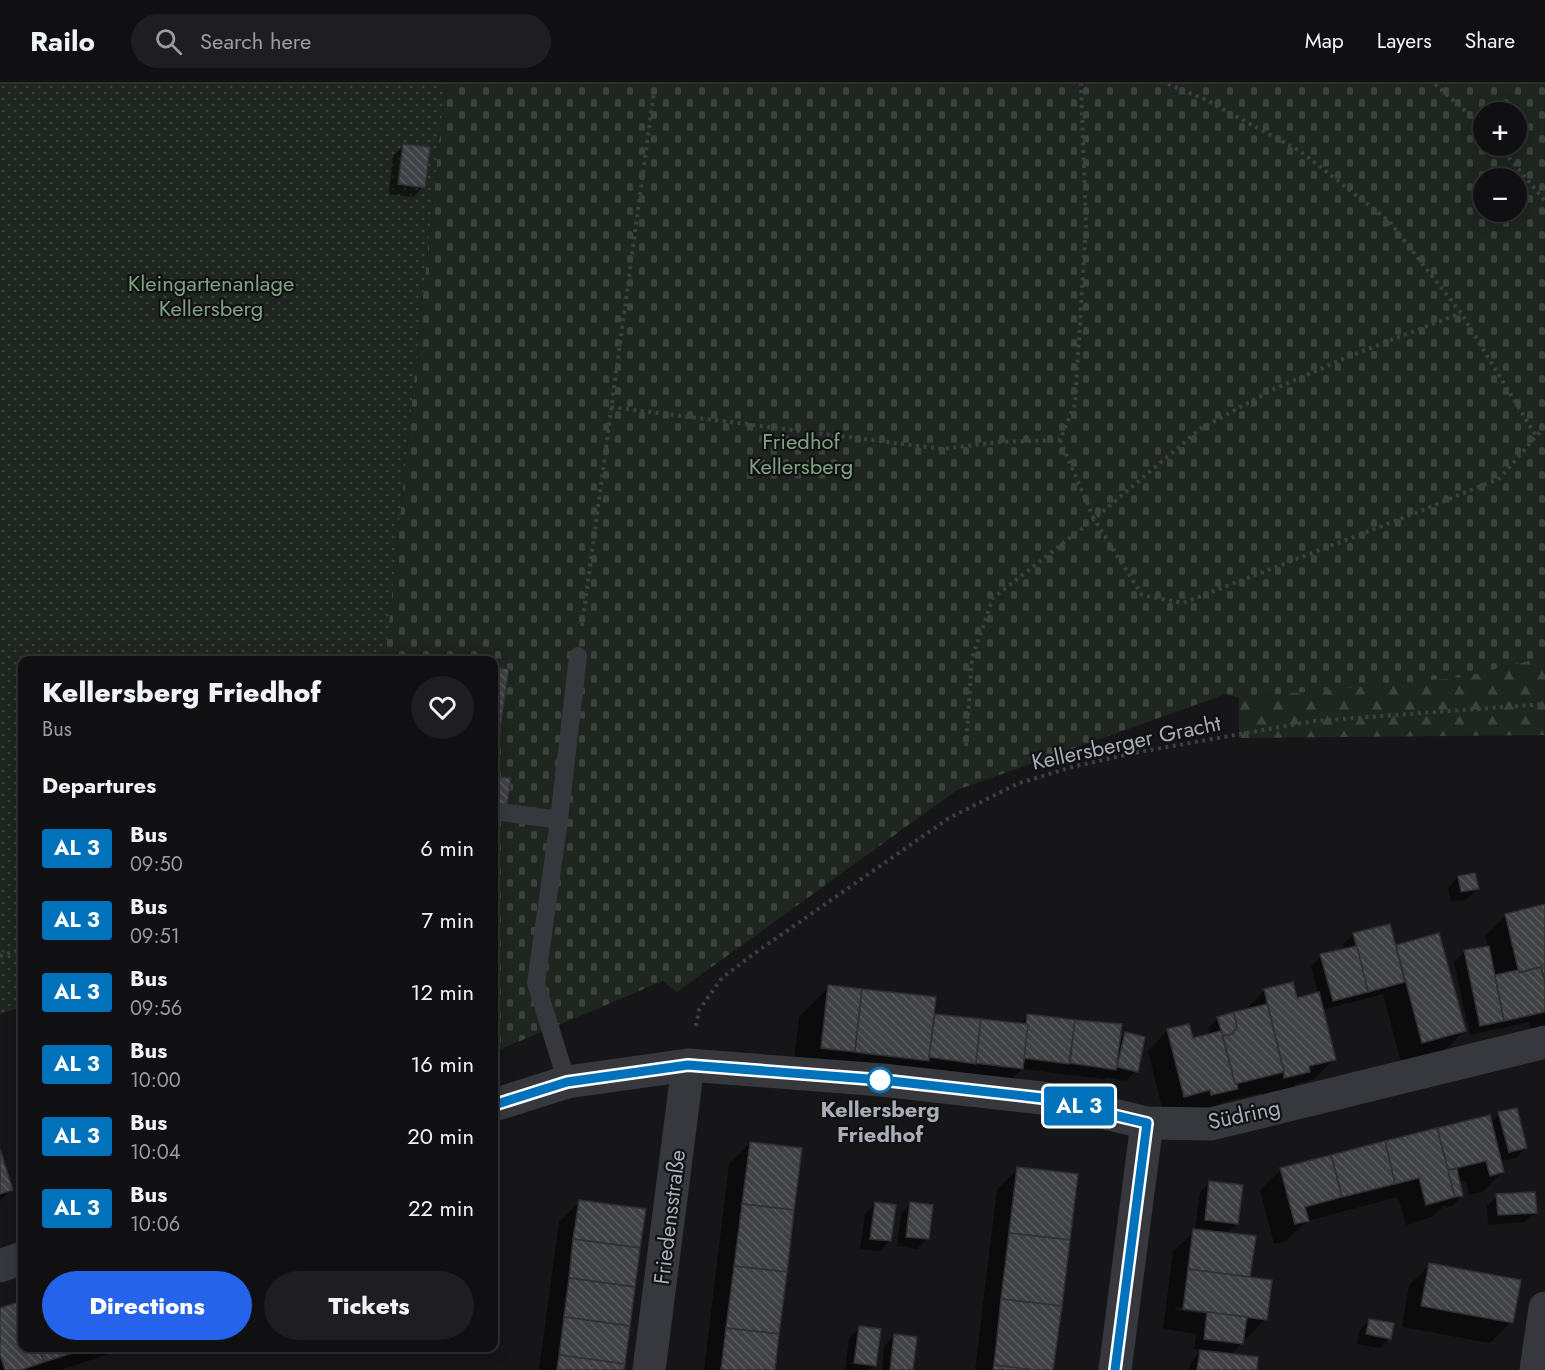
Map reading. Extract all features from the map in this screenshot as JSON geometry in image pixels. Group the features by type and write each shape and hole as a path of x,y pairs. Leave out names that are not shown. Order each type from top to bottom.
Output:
{"street":[{"name":"Südring","path":"498,1104 567,1082 688,1065 882,1080 1042,1098 1147,1123 1211,1124 1545,1042"},
{"name":"Friedensstraße","path":"649,1370 688,1065"},
{"path":"1115,1370 1147,1123"},
{"path":"0,1266 18,1259"},
{"path":"1536,1370 1545,1308"}],"lane":[{"path":"567,1082 536,983 559,820 578,656"},
{"path":"498,812 559,820"}],"path":[{"path":"578,656 655,84"},
{"path":"1081,84 1085,237 1076,404 1060,440 1094,519 1142,595 1183,603 1500,478 1545,426"},
{"path":"1168,84 1204,99 1291,145 1389,221 1461,313 1536,436"},
{"path":"1435,84 1473,118"},
{"path":"1507,156 1545,201"},
{"path":"966,746 972,658 993,598 1094,519 1200,429 1281,386 1350,356 1461,313"},
{"path":"611,407 943,449 998,442 1060,440"},
{"name":"Kellersberger Gracht","path":"688,1065 699,1010 722,978 949,818 1019,783 1076,766 1139,752 1314,721 1545,704"},
{"path":"0,956 18,950"}],"green space":[{"name":"Kleingartenanlage Kellersberg","path":"0,84 445,84 385,656 18,656 18,1008 0,1014"},
{"name":"Friedhof Kellersberg","path":"445,84 1545,84 1545,657 1462,677 1240,698 1226,694 957,790 677,992 663,981 498,1050 498,656 385,656"},
{"path":"1545,657 1545,735 1239,738 1239,698 1462,677"}],"building":[{"path":"403,144 430,147 425,188 398,184"},
{"path":"498,668 509,669 501,723 498,723"},
{"path":"498,723 501,723 498,746"},
{"path":"498,776 511,778 507,807 498,806"},
{"path":"1475,873 1479,889 1461,892 1458,876"},
{"path":"1545,904 1545,983 1541,967 1519,973 1505,914"},
{"path":"1390,924 1405,982 1368,992 1353,933"},
{"path":"1439,933 1466,1031 1422,1043 1396,945"},
{"path":"1357,946 1368,992 1333,1001 1320,954"},
{"path":"1489,946 1504,1021 1480,1026 1464,950"},
{"path":"1541,967 1545,983 1545,1012 1504,1021 1495,975 1518,970 1519,973"},
{"path":"1293,982 1297,998 1319,992 1336,1060 1309,1066 1310,1072 1284,1078 1264,989"},
{"path":"828,985 862,989 855,1052 821,1048"},
{"path":"862,989 936,997 929,1061 855,1052"},
{"path":"1267,1004 1284,1072 1235,1084 1223,1036 1232,1034 1237,1027 1234,1012"},
{"path":"1234,1012 1237,1027 1232,1034 1223,1036 1217,1017"},
{"path":"935,1014 981,1019 976,1064 929,1057"},
{"path":"1027,1014 1075,1020 1069,1064 1023,1058"},
{"path":"981,1019 1028,1024 1023,1069 976,1063"},
{"path":"1075,1020 1122,1024 1116,1070 1070,1063"},
{"path":"1189,1024 1193,1038 1221,1031 1238,1089 1211,1095 1210,1090 1184,1097 1167,1029"},
{"path":"1125,1032 1145,1037 1138,1072 1117,1067"},
{"path":"1517,1108 1527,1148 1509,1152 1498,1112"},
{"path":"1490,1115 1504,1172 1490,1176 1486,1161 1448,1170 1437,1128"},
{"path":"1437,1128 1455,1197 1426,1205 1419,1178 1395,1184 1385,1141"},
{"path":"1385,1141 1395,1184 1342,1197 1331,1155"},
{"path":"750,1142 802,1148 794,1210 742,1204"},
{"path":"0,1149 13,1190 0,1194"},
{"path":"1331,1155 1342,1197 1305,1207 1309,1221 1295,1224 1280,1168"},
{"path":"1017,1167 1078,1174 1070,1240 1009,1233"},
{"path":"1457,1169 1463,1196 1455,1197 1448,1170"},
{"path":"1209,1181 1243,1185 1238,1224 1205,1220"},
{"path":"1535,1192 1537,1213 1498,1215 1496,1194"},
{"path":"579,1200 646,1209 640,1248 573,1239"},
{"path":"875,1202 896,1205 891,1241 870,1239"},
{"path":"910,1202 933,1205 929,1239 906,1237"},
{"path":"742,1204 794,1210 787,1272 734,1266"},
{"path":"1193,1229 1256,1236 1250,1277 1188,1269"},
{"path":"1009,1233 1070,1240 1062,1306 1001,1299"},
{"path":"573,1239 640,1248 635,1287 569,1278"},
{"path":"1429,1263 1521,1280 1513,1323 1421,1306"},
{"path":"734,1266 787,1272 779,1334 726,1328"},
{"path":"1188,1269 1272,1280 1267,1320 1183,1309"},
{"path":"569,1278 635,1287 630,1326 564,1317"},
{"path":"1001,1299 1062,1306 1053,1370 994,1365"},
{"path":"18,1302 18,1352 41,1352 44,1362 21,1370 5,1370 0,1355 0,1308"},
{"path":"1207,1312 1247,1317 1243,1344 1204,1339"},
{"path":"564,1317 630,1326 625,1364 559,1355"},
{"path":"1369,1319 1394,1323 1391,1339 1366,1334"},
{"path":"859,1326 881,1329 876,1366 854,1363"},
{"path":"726,1328 779,1334 775,1370 721,1370"},
{"path":"894,1334 917,1337 913,1370 890,1370"},
{"path":"1200,1350 1258,1357 1257,1370 1197,1370"},
{"path":"41,1352 76,1352 44,1362"},
{"path":"559,1355 625,1364 624,1370 557,1370"},
{"path":"994,1365 1034,1370 993,1370"}],"bus line":[{"path":"498,1104 567,1082 688,1065 882,1080 1042,1098 1147,1123 1115,1370"}],"place":[{"name":"Kellersberg Friedhof","path":"880,1080"}]}
